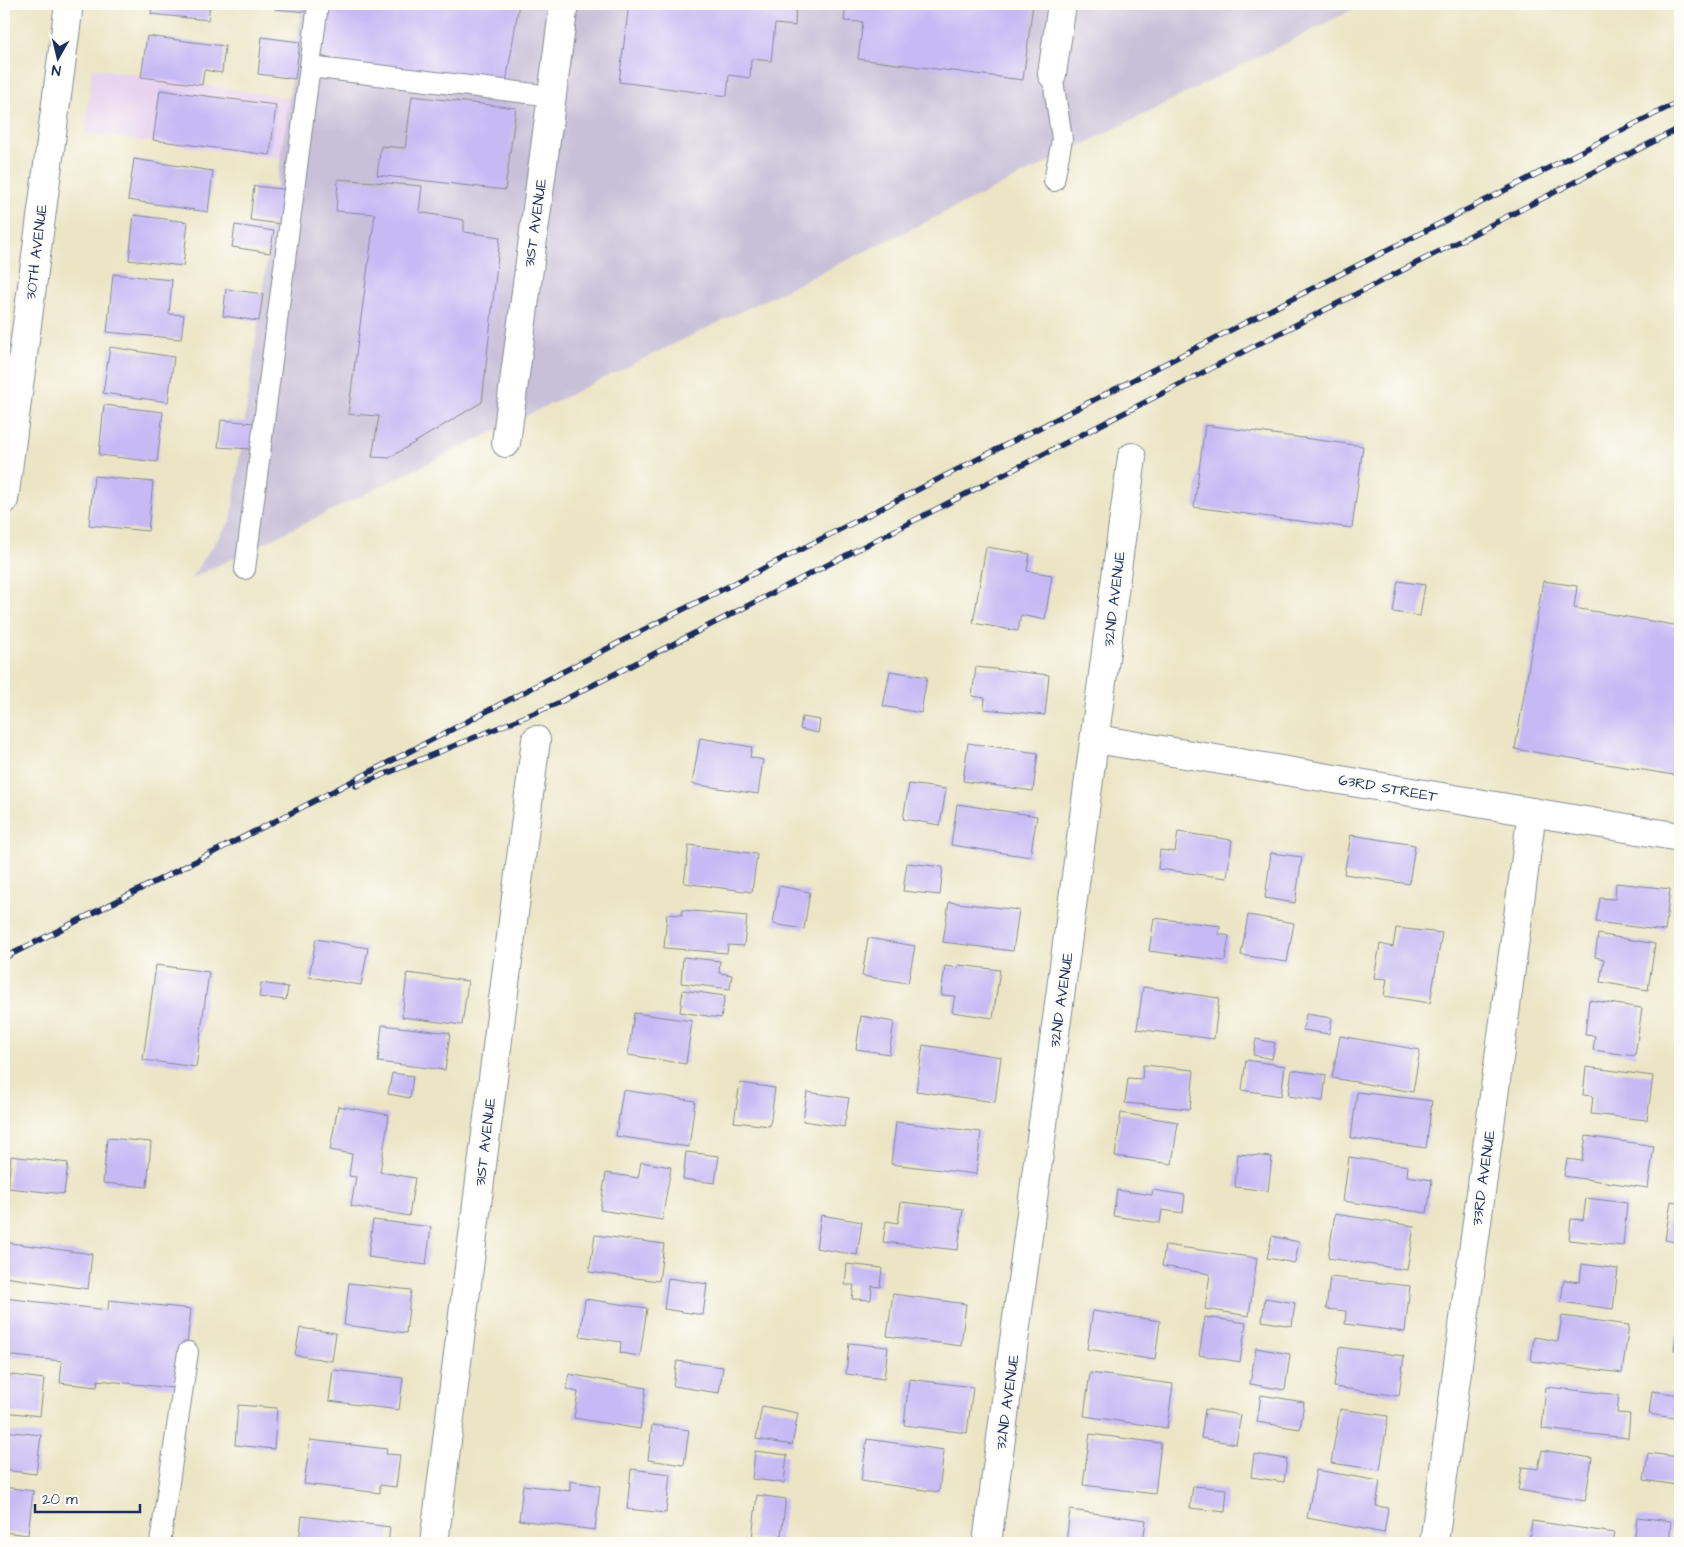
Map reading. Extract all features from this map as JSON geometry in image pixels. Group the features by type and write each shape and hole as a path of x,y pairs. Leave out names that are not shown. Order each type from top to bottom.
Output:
{"street":[{"name":"30TH AVENUE","path":"4,500 12,366 69,4"},
{"name":"31ST AVENUE","path":"506,443 564,4"},
{"path":"1052,74 1062,4"},
{"name":"32ND AVENUE","path":"988,1543 1132,457"},
{"name":"63RD STREET","path":"1096,739 1680,838"},
{"name":"31ST AVENUE","path":"434,1543 536,740"},
{"name":"33RD AVENUE","path":"1434,1543 1532,812"}],"lane":[{"path":"245,569 318,4"},
{"path":"310,67 552,96"},
{"path":"1052,74 1062,139 1054,181"},
{"path":"160,1543 188,1352"}],"shaded area":[{"path":"302,4 1364,4 1014,179 190,579 231,520"},
{"path":"92,68 290,98 282,159 85,133"}],"building":[{"path":"152,4 210,4 208,20 151,14"},
{"path":"274,4 308,4 307,12 274,9"},
{"path":"328,4 519,4 505,89 356,65 320,56"},
{"path":"629,4 796,5 795,26 775,24 771,61 751,59 750,78 729,75 727,96 619,82"},
{"path":"846,4 1033,4 1023,80 858,59 863,22 844,21"},
{"path":"147,36 225,46 222,73 204,70 202,85 141,77"},
{"path":"262,37 300,42 295,79 258,74"},
{"path":"160,90 276,105 270,155 153,140"},
{"path":"412,96 516,108 505,190 377,175 381,146 405,148"},
{"path":"134,159 213,171 208,212 128,200"},
{"path":"338,179 422,186 419,212 464,220 464,232 500,237 482,402 389,458 372,457 379,416 348,414 375,214 336,211"},
{"path":"254,186 292,190 288,225 250,220"},
{"path":"134,215 188,222 183,266 129,260"},
{"path":"235,225 274,231 270,253 232,247"},
{"path":"113,274 172,280 169,314 184,315 181,339 107,332"},
{"path":"226,289 263,294 259,321 223,316"},
{"path":"110,347 174,357 168,402 103,393"},
{"path":"104,405 163,412 157,462 99,455"},
{"path":"221,420 254,423 251,449 218,447"},
{"path":"1205,425 1363,446 1352,528 1194,507"},
{"path":"94,476 153,482 148,531 89,525"},
{"path":"986,547 1030,554 1027,571 1052,575 1045,620 1021,615 1018,631 973,623"},
{"path":"1398,581 1425,585 1420,616 1393,612"},
{"path":"1543,581 1577,586 1574,608 1680,626 1680,776 1515,749"},
{"path":"976,667 1049,675 1045,715 984,709 985,698 972,696"},
{"path":"890,671 927,677 921,713 883,706"},
{"path":"802,717 820,720 818,733 800,729"},
{"path":"700,738 752,747 750,757 763,760 758,794 692,784"},
{"path":"968,743 1038,753 1033,791 963,781"},
{"path":"909,784 946,789 940,825 903,819"},
{"path":"957,804 1037,816 1030,857 951,845"},
{"path":"1178,832 1232,840 1227,878 1158,869 1160,850 1175,852"},
{"path":"1351,835 1415,845 1409,884 1344,874"},
{"path":"689,845 757,854 752,892 684,883"},
{"path":"1271,853 1302,857 1295,903 1265,898"},
{"path":"907,863 943,867 940,895 903,891"},
{"path":"1616,883 1670,889 1665,931 1596,922 1600,898 1615,899"},
{"path":"779,886 810,892 804,929 773,924"},
{"path":"949,902 1019,910 1013,951 943,942"},
{"path":"682,910 747,916 744,946 728,945 727,953 664,948 667,914 682,915"},
{"path":"1248,915 1294,923 1287,962 1241,955"},
{"path":"1154,918 1220,926 1219,934 1229,936 1225,961 1149,951"},
{"path":"1396,928 1442,933 1430,1003 1384,996 1387,979 1374,978 1380,944 1393,947"},
{"path":"1598,934 1655,944 1648,990 1600,982 1604,959 1595,957"},
{"path":"868,938 915,946 908,983 862,976"},
{"path":"316,939 368,948 361,985 309,977"},
{"path":"683,957 720,961 719,973 732,975 730,989 681,983"},
{"path":"156,965 209,972 196,1067 143,1060"},
{"path":"959,965 1000,970 993,1018 952,1012 955,996 941,995 945,966 958,968"},
{"path":"407,973 468,981 462,1025 402,1017"},
{"path":"261,983 288,987 286,1000 259,997"},
{"path":"1143,987 1219,998 1214,1039 1137,1029"},
{"path":"683,990 725,996 721,1018 680,1012"},
{"path":"1589,1000 1642,1008 1635,1056 1593,1050 1595,1036 1585,1035"},
{"path":"634,1013 692,1021 686,1064 628,1055"},
{"path":"1306,1014 1332,1018 1329,1034 1303,1030"},
{"path":"861,1016 894,1022 889,1054 856,1049"},
{"path":"382,1025 450,1033 445,1070 378,1062"},
{"path":"1340,1036 1420,1050 1413,1092 1332,1078"},
{"path":"1256,1039 1275,1043 1272,1059 1253,1055"},
{"path":"923,1045 1001,1057 995,1102 916,1091"},
{"path":"1246,1060 1285,1066 1281,1096 1242,1090"},
{"path":"1143,1065 1194,1070 1190,1109 1125,1103 1128,1078 1142,1079"},
{"path":"1586,1067 1653,1076 1647,1120 1591,1114 1593,1096 1583,1095"},
{"path":"1292,1070 1326,1075 1323,1101 1288,1096"},
{"path":"392,1073 413,1076 410,1098 388,1094"},
{"path":"740,1083 775,1088 770,1126 734,1122"},
{"path":"1680,1087 1680,1100 1678,1099"},
{"path":"623,1090 695,1101 689,1147 616,1136"},
{"path":"807,1092 849,1098 844,1127 803,1121"},
{"path":"1357,1092 1432,1101 1426,1148 1351,1138"},
{"path":"338,1106 389,1115 380,1172 415,1178 409,1216 351,1206 356,1177 349,1176 352,1154 330,1150"},
{"path":"1121,1113 1178,1122 1172,1164 1115,1156"},
{"path":"896,1122 981,1132 976,1174 891,1164"},
{"path":"1586,1136 1654,1146 1648,1188 1564,1176 1567,1159 1582,1161"},
{"path":"107,1138 151,1142 147,1187 103,1183"},
{"path":"686,1152 719,1156 715,1183 683,1179"},
{"path":"1238,1154 1272,1157 1268,1191 1235,1187"},
{"path":"11,1156 68,1163 64,1194 8,1188"},
{"path":"1349,1157 1408,1166 1407,1176 1432,1180 1427,1213 1343,1201"},
{"path":"641,1162 671,1167 662,1220 600,1210 606,1173 638,1178"},
{"path":"1117,1190 1152,1195 1153,1190 1185,1195 1183,1213 1162,1210 1160,1223 1113,1216"},
{"path":"1586,1198 1627,1203 1623,1246 1569,1240 1571,1219 1583,1220"},
{"path":"1671,1201 1680,1203 1680,1243 1665,1240"},
{"path":"901,1202 963,1209 958,1250 883,1242 886,1221 898,1223"},
{"path":"1335,1214 1414,1226 1407,1270 1328,1258"},
{"path":"821,1215 862,1222 857,1255 816,1248"},
{"path":"373,1220 431,1227 426,1265 368,1257"},
{"path":"595,1235 664,1244 659,1281 589,1272"},
{"path":"1272,1236 1299,1242 1295,1263 1267,1258"},
{"path":"4,1242 92,1254 88,1289 4,1277"},
{"path":"1165,1245 1257,1258 1249,1316 1205,1309 1210,1274 1162,1266"},
{"path":"847,1264 882,1268 880,1287 872,1286 871,1300 852,1299 854,1285 845,1285"},
{"path":"1582,1264 1618,1269 1613,1309 1561,1302 1564,1280 1580,1282"},
{"path":"1330,1277 1410,1286 1405,1332 1345,1324 1346,1311 1326,1309"},
{"path":"668,1278 707,1284 703,1315 664,1309"},
{"path":"349,1283 411,1290 406,1333 344,1325"},
{"path":"893,1294 966,1304 961,1346 887,1336"},
{"path":"4,1298 108,1310 109,1300 191,1309 182,1389 98,1380 97,1387 60,1383 62,1361 4,1355"},
{"path":"1265,1298 1295,1303 1292,1326 1262,1321"},
{"path":"585,1299 647,1308 640,1356 620,1353 621,1342 580,1336"},
{"path":"1093,1311 1160,1321 1155,1360 1087,1349"},
{"path":"1562,1316 1629,1325 1622,1373 1531,1361 1534,1337 1558,1341"},
{"path":"1205,1317 1246,1323 1240,1362 1199,1355"},
{"path":"300,1328 336,1333 332,1361 295,1355"},
{"path":"1676,1335 1680,1336 1680,1352 1674,1350"},
{"path":"849,1343 888,1347 884,1379 846,1374"},
{"path":"1339,1347 1404,1356 1399,1396 1334,1387"},
{"path":"1256,1348 1290,1354 1285,1390 1250,1384"},
{"path":"677,1361 723,1367 719,1393 673,1386"},
{"path":"333,1370 403,1378 399,1410 329,1401"},
{"path":"1090,1373 1173,1384 1167,1428 1084,1416"},
{"path":"4,1374 44,1379 40,1416 4,1412"},
{"path":"569,1374 646,1388 640,1429 574,1418 578,1392 566,1389"},
{"path":"909,1379 973,1387 967,1433 904,1425"},
{"path":"1546,1387 1619,1395 1617,1413 1630,1414 1628,1438 1542,1429"},
{"path":"1652,1391 1680,1395 1680,1419 1649,1414"},
{"path":"1261,1395 1304,1402 1300,1429 1257,1422"},
{"path":"238,1405 277,1408 274,1449 235,1445"},
{"path":"762,1406 798,1413 792,1445 756,1439"},
{"path":"1205,1409 1241,1415 1236,1444 1201,1438"},
{"path":"1340,1409 1388,1416 1380,1470 1331,1463"},
{"path":"652,1425 689,1430 684,1465 648,1460"},
{"path":"4,1431 41,1435 36,1474 4,1470"},
{"path":"1090,1434 1161,1443 1155,1494 1083,1485"},
{"path":"867,1439 944,1450 939,1492 861,1481"},
{"path":"310,1440 387,1449 386,1454 400,1455 396,1487 380,1485 380,1493 304,1484"},
{"path":"1542,1450 1592,1458 1585,1501 1518,1490 1522,1467 1538,1469"},
{"path":"755,1451 787,1455 784,1483 752,1479"},
{"path":"1648,1453 1679,1457 1676,1485 1644,1480"},
{"path":"1254,1454 1287,1459 1284,1482 1251,1477"},
{"path":"631,1469 670,1474 666,1513 627,1509"},
{"path":"1316,1470 1380,1481 1376,1506 1388,1508 1384,1533 1307,1518"},
{"path":"570,1481 600,1486 595,1530 519,1520 523,1485 570,1491"},
{"path":"1193,1486 1227,1489 1225,1512 1190,1508"},
{"path":"4,1487 33,1491 28,1535 4,1532"},
{"path":"757,1495 786,1499 780,1542 752,1538"},
{"path":"1070,1510 1146,1520 1143,1543 1066,1543"},
{"path":"302,1516 390,1527 388,1543 299,1543"},
{"path":"1637,1517 1671,1521 1669,1543 1634,1543"},
{"path":"1532,1521 1615,1533 1613,1543 1529,1543"}],"railway":[{"path":"4,958 291,813 674,614 1680,101"},
{"path":"356,786 556,704 1680,128"}]}
